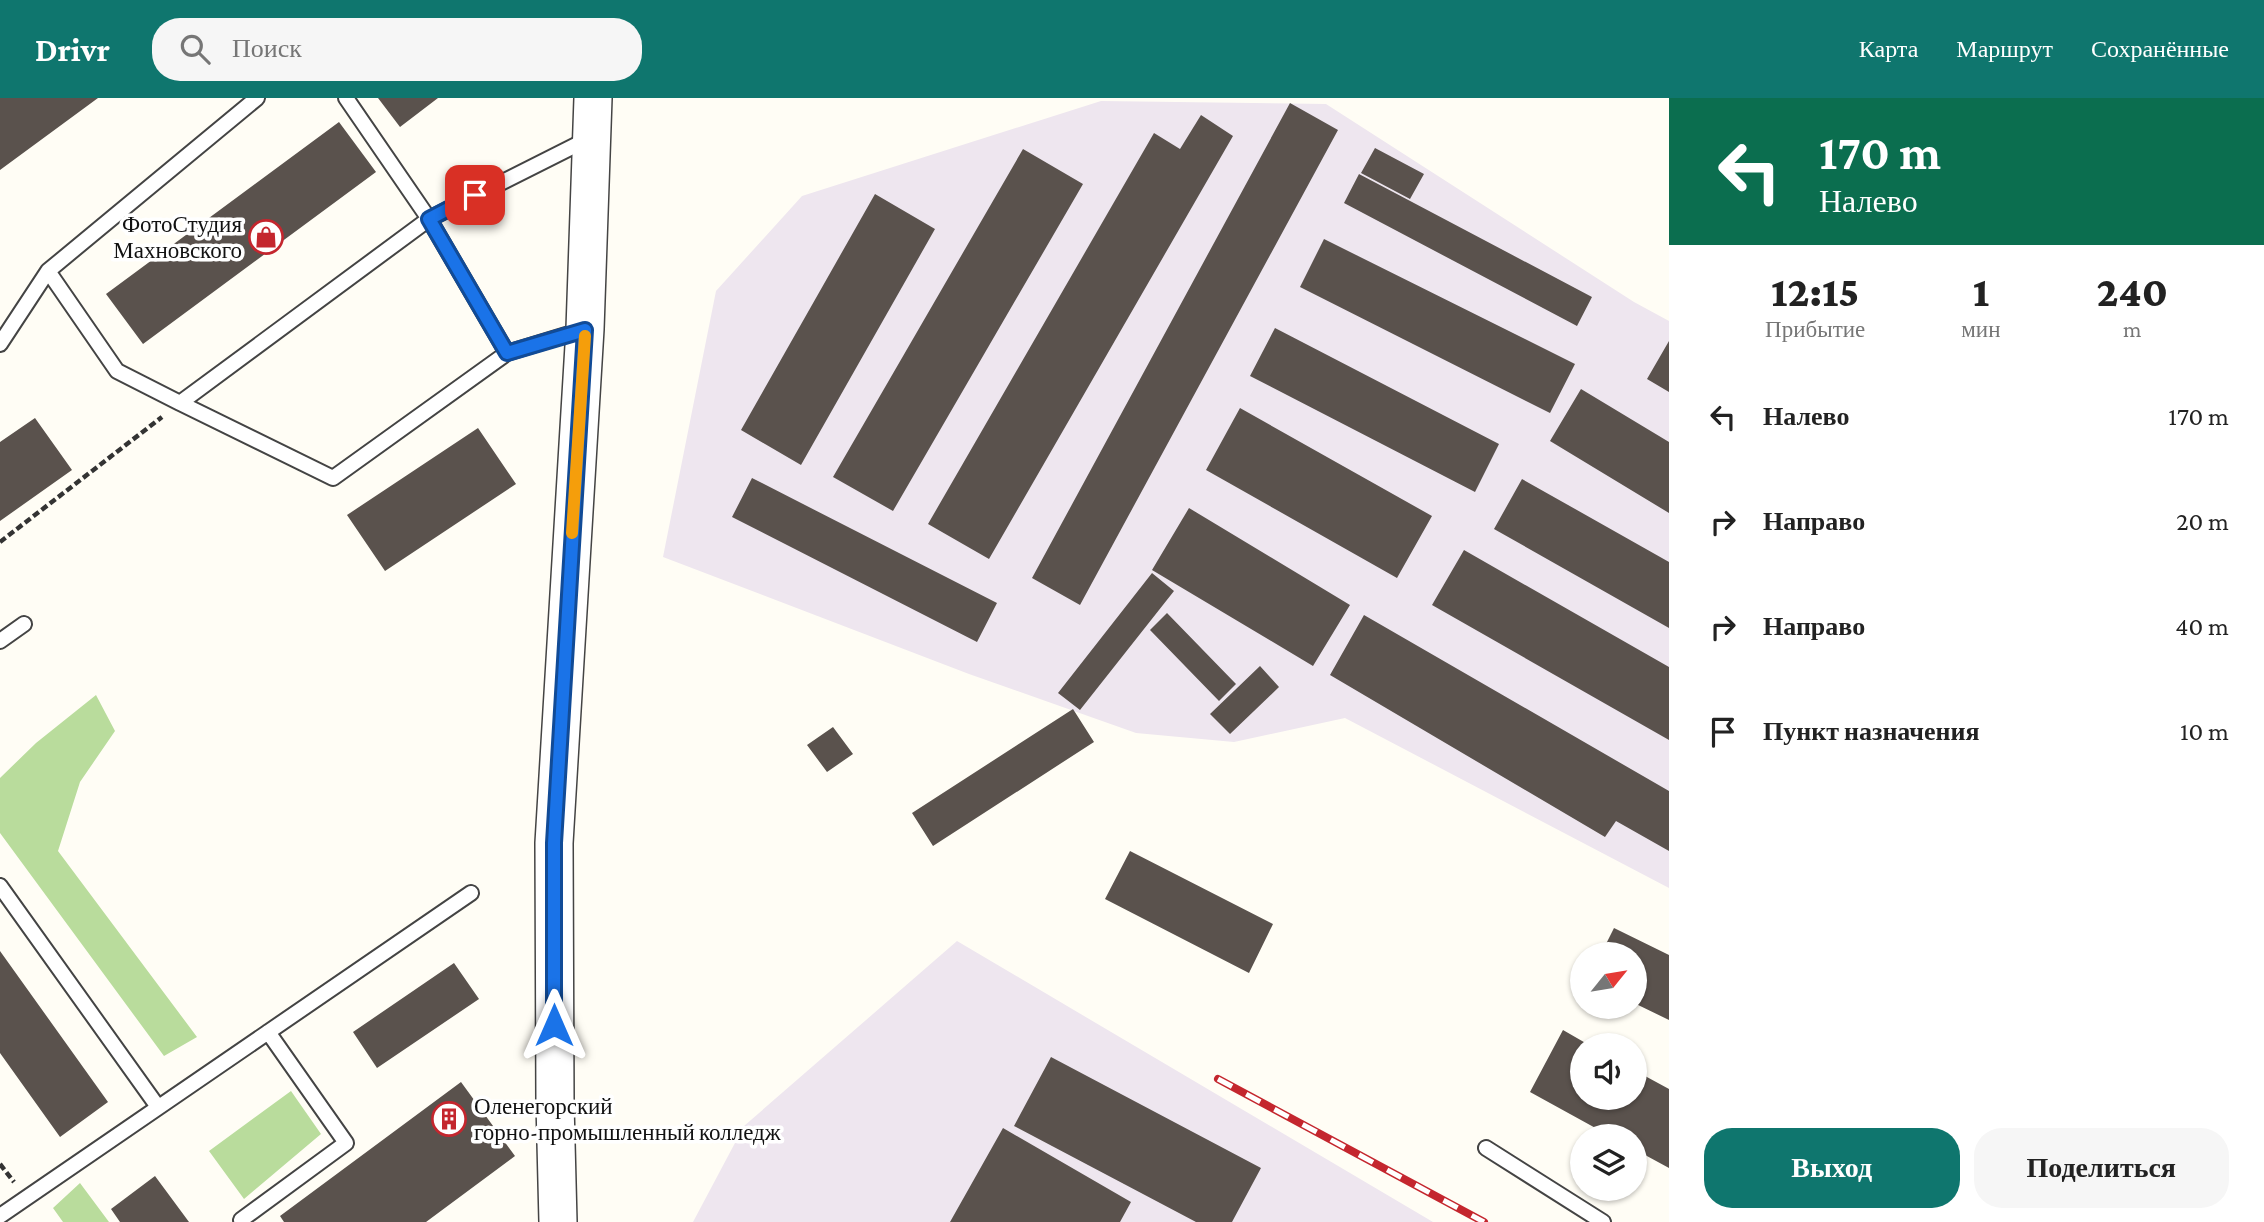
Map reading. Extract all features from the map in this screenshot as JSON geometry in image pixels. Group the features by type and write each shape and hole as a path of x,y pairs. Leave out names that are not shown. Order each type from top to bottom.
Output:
{"street":[{"path":"558,1222 554,843 585,330 593,98"}],"lane":[{"path":"0,344 48,271 257,98"},
{"path":"346,98 429,219 507,353"},
{"path":"180,403 429,219 592,137"},
{"path":"48,271 117,371 333,478 507,353 585,330"},
{"path":"0,641 24,624"},
{"path":"0,886 158,1107"},
{"path":"0,1216 471,893"},
{"path":"242,1220 346,1143 268,1032"},
{"path":"1486,1148 1603,1222"}],"path":[{"path":"0,541 180,403"}],"shaded area":[{"path":"1101,101 1326,104 1634,302 1669,321 1669,888 1345,718 1234,742 1136,733 969,674 663,557 716,291 802,196"},
{"path":"957,941 1433,1222 693,1222 744,1126"}],"green space":[{"path":"96,695 115,731 80,782 58,851 197,1037 164,1056 0,833 0,778 36,743"},
{"path":"291,1091 321,1134 244,1199 209,1151"},
{"path":"80,1183 109,1222 63,1222 53,1208"}],"building":[{"path":"0,98 98,98 0,170"},
{"path":"378,98 438,98 400,127"},
{"path":"1290,103 1338,130 1080,605 1032,578"},
{"path":"1201,115 1233,136 989,559 928,524 1154,133 1180,149"},
{"path":"339,122 376,172 143,344 106,294"},
{"path":"1375,148 1424,174 1410,199 1361,173"},
{"path":"1023,149 1083,184 893,511 833,477"},
{"path":"1359,174 1592,297 1577,326 1344,203"},
{"path":"875,194 935,229 801,465 741,430"},
{"path":"1324,239 1575,364 1550,413 1300,287"},
{"path":"1275,328 1499,444 1475,492 1250,376"},
{"path":"1669,341 1669,392 1647,379"},
{"path":"1581,389 1669,442 1669,513 1550,441"},
{"path":"1240,408 1432,516 1397,578 1206,470"},
{"path":"35,418 72,470 0,521 0,442"},
{"path":"478,428 516,484 385,571 347,515"},
{"path":"752,478 997,603 977,642 732,517"},
{"path":"1522,479 1669,562 1669,628 1494,529"},
{"path":"1189,508 1350,605 1313,666 1152,570"},
{"path":"1464,550 1669,667 1669,740 1432,605"},
{"path":"1152,573 1174,591 1080,710 1058,693"},
{"path":"1167,613 1236,684 1219,701 1150,630"},
{"path":"1364,615 1669,791 1669,851 1616,821 1605,837 1330,675"},
{"path":"1260,666 1279,687 1230,734 1210,714"},
{"path":"1073,709 1094,742 933,846 912,813"},
{"path":"833,727 853,754 827,772 807,745"},
{"path":"1130,851 1273,924 1249,973 1105,899"},
{"path":"1614,928 1643,942 1607,942"},
{"path":"1647,944 1669,955 1669,1020 1647,1009"},
{"path":"0,951 108,1102 60,1137 0,1053"},
{"path":"454,963 479,999 377,1068 353,1032"},
{"path":"1563,1030 1570,1034 1570,1110 1647,1110 1647,1077 1669,1089 1669,1168 1647,1156 1647,1124 1588,1124 1530,1092"},
{"path":"1051,1057 1261,1168 1232,1222 1196,1222 1014,1126"},
{"name":"Оленегорский горно-промышленный колледж","path":"461,1082 515,1156 426,1222 284,1222 280,1216"},
{"path":"1003,1128 1131,1202 1120,1222 950,1222"},
{"path":"155,1176 189,1222 120,1222 111,1209"}],"railway":[{"path":"1218,1079 1484,1222"}],"slow traffic":[{"path":"572,533 585,336"}],"place":[{"name":"ФотоСтудия Махновского","path":"266,237"},
{"name":"Оленегорский горно-промышленный колледж","path":"449,1119"}],"route":[{"path":"475,195 429,219 507,353 585,330 554,843 554,1025"}]}
